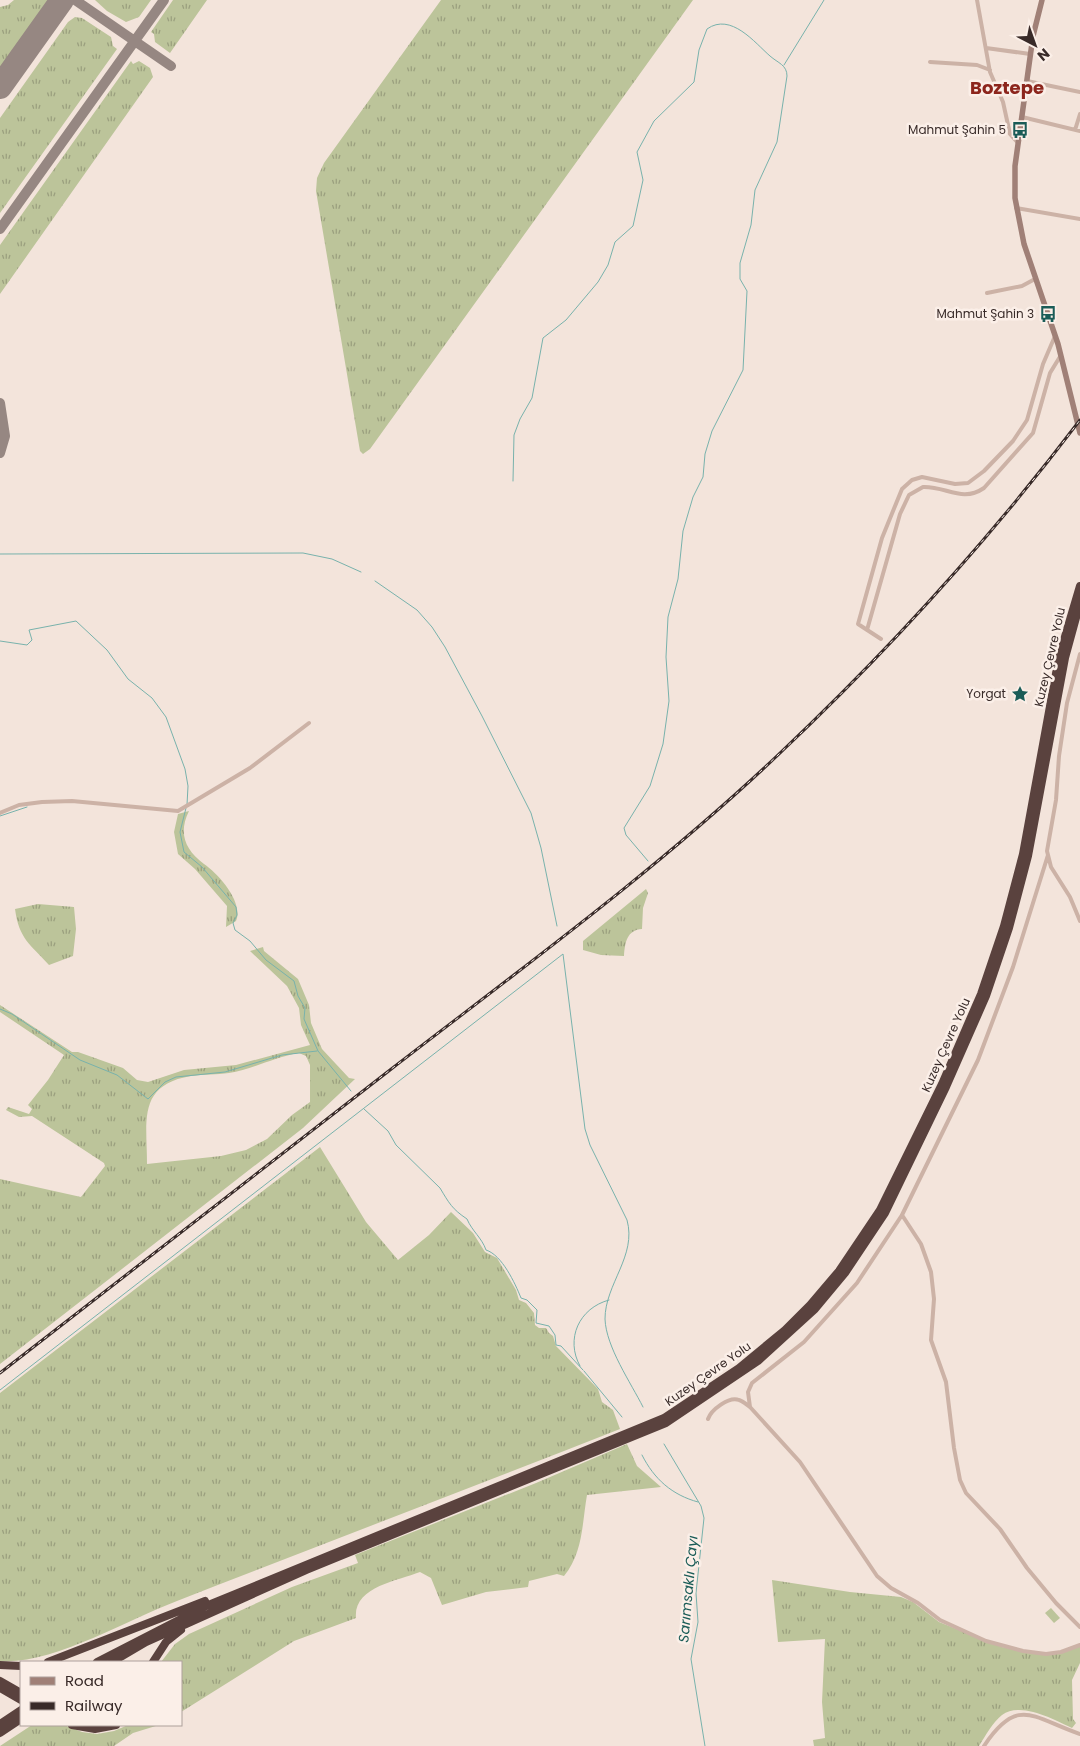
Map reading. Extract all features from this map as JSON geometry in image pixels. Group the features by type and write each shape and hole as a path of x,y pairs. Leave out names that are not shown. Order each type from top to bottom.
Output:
{"highway":[{"name":"Kuzey Çevre Yolu","path":"665,1421 740,1368 799,1317 825,1288 860,1242 898,1176 968,1025 1004,926 1023,854 1059,657 1080,586"},
{"name":"Kuzey Çevre Yolu","path":"665,1421 742,1373 773,1349 809,1315 835,1285 865,1245 904,1178 974,1027 1009,928 1028,856 1065,658 1080,603"},
{"path":"51,1661 468,1502 665,1421"},
{"path":"114,1661 146,1642 217,1609 447,1510"},
{"path":"100,1661 197,1610 305,1564"},
{"path":"154,1661 163,1646 174,1634 217,1609"},
{"path":"0,1665 20,1666"},
{"path":"0,1682 20,1692"},
{"path":"0,1688 20,1699"},
{"path":"0,1724 20,1711"},
{"path":"0,1733 20,1720"},
{"path":"78,1726 95,1729 111,1726"}],"street":[{"path":"977,0 990,70 1002,102 1010,134 1018,143"},
{"path":"1042,0 1030,54 1018,143 1014,182 1016,208 1036,279 1061,355 1080,433"},
{"path":"986,48 1030,54"},
{"path":"930,62 977,65 990,70"},
{"path":"1027,81 1080,92"},
{"path":"1075,130 1080,114"},
{"path":"1022,117 1080,131"},
{"path":"1016,208 1080,220"},
{"path":"987,293 1022,286 1036,279"},
{"path":"880,639 858,624 882,538 902,489 912,480 922,477 955,484 968,483 984,471 1013,442 1027,420 1043,364 1055,336"},
{"path":"867,630 900,514 909,495 915,489 926,486 962,495 975,493 984,488 1033,433 1050,373 1061,355"},
{"path":"750,1407 748,1392 752,1383 804,1342 857,1283 902,1215 978,1060 1014,967 1048,855 1067,703 1080,654"},
{"path":"0,812 24,803 52,802 178,811 250,768 309,723"},
{"path":"1048,855 1053,872 1070,897 1080,921"},
{"path":"902,1215 922,1244 931,1272 934,1299 931,1340 946,1382 954,1448 963,1487 966,1493 1000,1529 1019,1558 1050,1596 1080,1627"},
{"path":"708,1419 714,1410 733,1400 741,1400 750,1407 800,1462 877,1576 891,1588 918,1603 944,1622 969,1631 982,1639 1004,1646 1046,1654 1061,1652 1080,1644"},
{"path":"984,1746 1001,1723 1018,1714 1046,1720 1080,1734"}],"green space":[{"path":"14,0 49,0 0,70 0,7 8,5"},
{"path":"95,0 151,0 139,17 126,22 107,11"},
{"path":"173,0 207,0 170,53 155,42 154,34 151,32"},
{"path":"441,0 693,0 370,449 363,454 360,451 316,191 317,178 324,163"},
{"path":"75,17 82,18 111,37 113,46 117,49 0,213 0,118 68,22"},
{"path":"131,61 133,64 139,61 150,68 153,77 0,294 0,245"},
{"path":"189,811 184,827 185,840 188,847 197,859 223,882 236,906 238,914 236,921 226,927 227,906 195,869 178,854 174,832 178,814"},
{"path":"646,889 648,893 643,908 642,929 630,934 625,946 624,956 601,955 583,950 583,941"},
{"path":"38,904 74,907 76,929 73,956 49,965 26,940 19,927 15,909"},
{"path":"263,947 264,951 298,979 309,1005 311,1023 322,1049 349,1078 355,1079 303,1128 0,1364 0,1179 81,1197 105,1166 104,1163 32,1116 19,1117 6,1110 8,1107 29,1114 32,1109 28,1105 48,1080 64,1055 0,1012 0,1005 72,1052 78,1052 123,1068 137,1080 148,1082 184,1070 236,1065 310,1045 301,1025 299,1008 287,986 250,951","holes":["299,1053 306,1056 310,1065 310,1102 292,1115 267,1139 246,1150 221,1156 147,1164 146,1133 149,1107 153,1096 161,1088 174,1081 191,1076 224,1074"]},
{"path":"320,1147 366,1222 398,1260 429,1235 451,1212 473,1233 485,1252 497,1258 516,1290 519,1300 526,1303 534,1313 535,1325 539,1328 546,1328 553,1336 556,1346 598,1389 602,1402 613,1410 620,1429 177,1601 66,1649 43,1656 0,1661 0,1393"},
{"path":"627,1444 637,1466 661,1487 587,1495 578,1548 575,1558 564,1576 557,1574 529,1581 528,1587 486,1592 442,1605 431,1578 420,1572 389,1582 369,1592 362,1599 357,1607 356,1618 294,1641 182,1711 182,1661 162,1661 175,1644 189,1634 292,1587 358,1563 355,1555 536,1483"},
{"path":"772,1580 850,1592 901,1597 913,1602 939,1622 1002,1647 1050,1655 1080,1646 1080,1663 1072,1680 1073,1719 1076,1723 1072,1728 1038,1713 1019,1710 1010,1711 998,1718 979,1746 814,1746 813,1740 825,1738 822,1702 825,1639 778,1642"},
{"path":"1051,1608 1060,1618 1054,1623 1045,1613"},
{"path":"30,1726 67,1726 82,1732 97,1734 114,1731 126,1726 156,1726 133,1733 114,1746 0,1746"}],"waterway":[{"path":"784,65 824,0"},
{"path":"513,481 514,435 520,419 532,398 543,338 566,320 598,282 608,265 615,242 633,226 643,180 637,152 654,121 694,82 699,50 707,29 725,24 734,27 750,37 770,56 782,64 787,72 787,76 777,142 755,190 751,225 740,263 740,279 747,291 743,370 712,431 705,454 703,477 693,497 683,531 678,579 668,617 666,657 669,701 663,744 650,786 624,828 626,835 648,861"},
{"path":"0,554 303,553 332,559 361,572"},
{"path":"375,581 417,610 432,627 445,647 482,716 531,813 541,848 557,926"},
{"path":"0,641 27,645 32,640 29,630 76,621 107,650 128,679 152,698 166,717 185,769 188,786 187,805"},
{"path":"0,816 27,807"},
{"path":"186,808 180,832 184,852 202,867 236,907 237,915 233,923 235,930 250,941 266,960 294,981 298,996 305,1008 304,1019 318,1051 351,1091"},
{"path":"0,1390 563,954 585,1129 590,1145 627,1220 629,1233 628,1246 606,1306 606,1330 614,1353 643,1407"},
{"path":"0,1009 12,1014 80,1060 117,1075 148,1099 165,1082 176,1077 225,1072 282,1055 317,1051"},
{"path":"364,1109 388,1131 396,1145 440,1188 454,1209 467,1219 486,1250 503,1263 521,1298 527,1300 537,1310 536,1323 549,1326 555,1335 556,1345 561,1346 583,1370"},
{"path":"580,1366 574,1345 578,1326 590,1310 609,1300"},
{"path":"584,1371 622,1417"},
{"name":"Sarımsaklı Çayı","path":"664,1444 701,1506 704,1518 696,1593 698,1622 691,1659 705,1746"},
{"path":"642,1455 658,1479 665,1485 680,1495 698,1502"}],"taxiway":[{"path":"75,0 171,66"},
{"path":"0,229 164,0"},
{"path":"0,403 5,436 0,453"}],"runway":[{"path":"0,87 62,0"}],"railway":[{"path":"0,1373 539,956 686,838 779,754 898,635 974,551 1080,420"}],"place":[{"name":"Mahmut Şahin 5","path":"1020,130"},
{"name":"Mahmut Şahin 3","path":"1048,314"},
{"name":"Yorgat","path":"1020,694"}],"district":[{"name":"Boztepe","path":"1007,88"}]}
